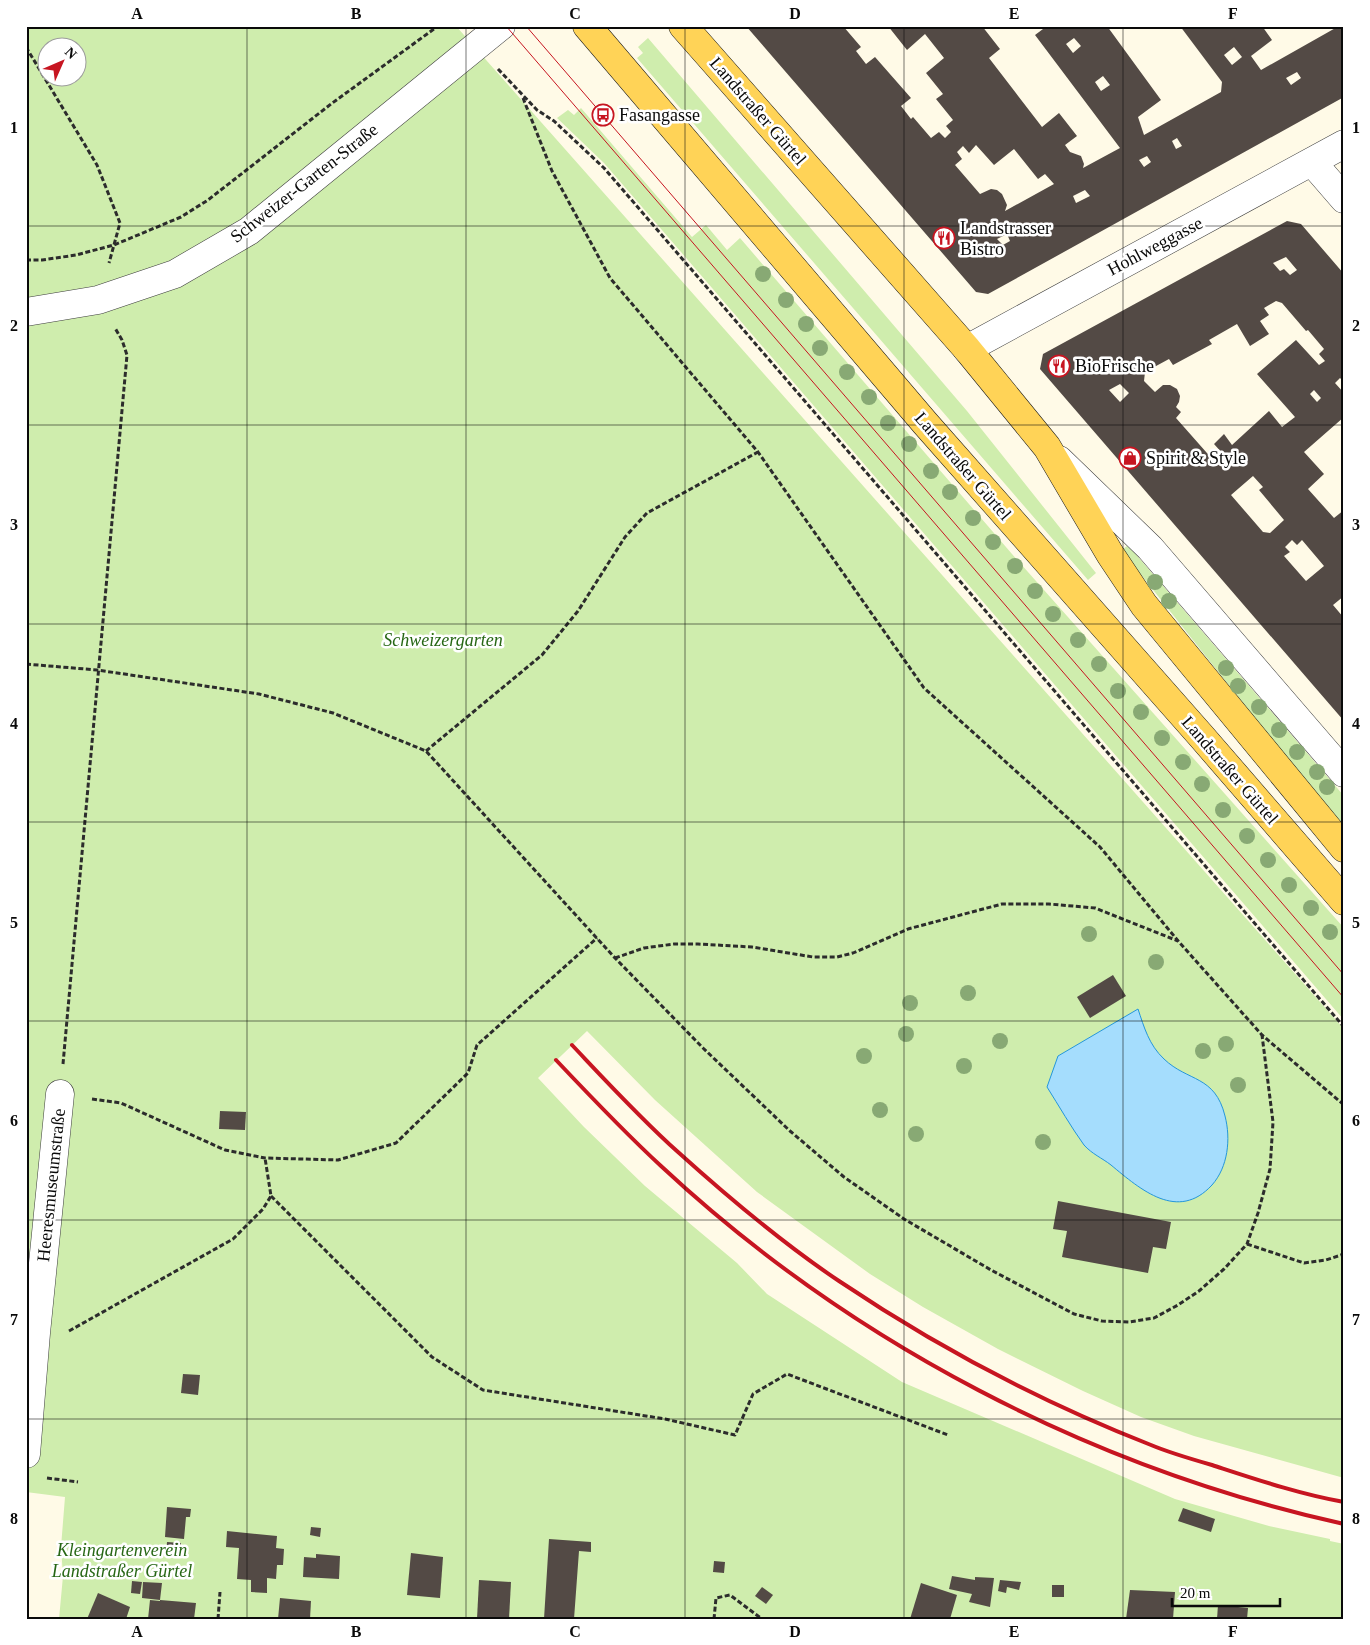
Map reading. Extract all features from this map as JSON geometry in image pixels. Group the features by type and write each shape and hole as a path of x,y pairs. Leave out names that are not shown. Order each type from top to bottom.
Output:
{"main road":[{"name":"Landstraßer Gürtel","path":"587,26 925,423 1344,901"},
{"name":"Landstraßer Gürtel","path":"683,26 967,349 1047,447 1110,554 1144,605 1344,848"}],"street":[{"name":"Schweizer-Garten-Straße","path":"26,312 98,300 175,274 248,231 501,26"},
{"name":"Hohlweggasse","path":"967,349 1344,144"},
{"path":"1312,162 1344,199"},
{"name":"Landstraßer Gürtel","path":"1047,447 1150,548 1344,773"},
{"name":"Heeresmuseumstraße","path":"26,1454 28,1393 36,1333 60,1094"}],"path":[{"path":"26,260 42,260 76,255 114,245 181,216 208,200 331,104 438,26"},
{"path":"478,44 537,110 554,122 604,168 1344,1027"},
{"path":"26,47 96,165 120,223 98,300 122,340 127,355 60,1094 120,1103 225,1150 265,1158 338,1160 396,1144 468,1073 477,1045 597,938"},
{"path":"522,95 552,171 610,278 758,452 924,688 1100,847 1179,942 1262,1034 1344,1105"},
{"path":"426,751 542,655 578,611 625,538 647,513 758,452"},
{"path":"26,664 98,670 259,694 333,713 426,751 615,958 703,1048 775,1117 844,1177 904,1219 991,1270 1074,1314 1102,1321 1129,1322 1154,1318 1199,1291 1224,1269 1247,1244 1270,1169 1272,1122 1262,1034"},
{"path":"615,958 644,948 674,944 752,947 813,957 837,957 853,953 908,929 1002,904 1049,904 1095,908 1179,942"},
{"path":"265,1158 271,1196 432,1357 483,1390 665,1419 735,1435 753,1394 787,1374 948,1435"},
{"path":"36,1333 60,1336 233,1239 262,1209 271,1196"},
{"path":"1247,1244 1304,1263 1326,1260 1344,1254"},
{"path":"44,1478 78,1482"},
{"path":"218,1619 220,1592"},
{"path":"714,1619 716,1598 730,1595 762,1619"}],"green space":[{"name":"Schweizergarten","path":"26,26 456,26 1344,1029 1344,1478 1194,1436 1141,1417 998,1349 923,1307 870,1274 757,1192 655,1100 587,1031 538,1078 584,1127 645,1186 737,1263 767,1294 902,1382 1175,1499 1269,1526 1330,1539 1330,1541 1344,1544 1344,1619 59,1619 63,1576 61,1547 65,1497 26,1492"},
{"path":"648,38 967,411 1096,573 1088,580 637,58 643,53 638,47"},
{"path":"581,108 692,237 706,225 727,250 740,238 1012,554 1344,928 1344,1020 604,163 557,118 568,110 574,115"},
{"path":"1127,546 1344,796 1344,826 1258,722 1123,552 1123,549"}],"water":[{"path":"1138,1009 1154,1048 1173,1066 1208,1086 1215,1093 1225,1116 1228,1143 1222,1170 1212,1185 1199,1196 1186,1201 1173,1202 1147,1192 1108,1162 1090,1151 1079,1138 1047,1087 1058,1056"}],"building":[{"path":"746,26 843,26 861,47 856,51 866,64 875,57 911,98 901,106 911,119 913,117 931,138 939,132 945,138 951,132 946,126 953,120 936,99 943,94 926,73 944,58 925,34 907,50 888,26 982,26 1000,49 989,58 1042,127 1059,113 1077,136 1065,145 1070,152 1081,156 1084,164 1083,168 1120,148 1035,35 1047,26 1107,26 1161,100 1138,117 1144,135 1221,92 1222,82 1180,26 1262,26 1272,40 1251,56 1261,70 1339,26 1344,26 1344,46 1341,48 1344,52 1344,97 988,294 976,292","holes":["1074,38 1081,46 1073,53 1066,44","1234,47 1242,57 1232,65 1224,55","1297,72 1301,78 1291,85 1286,78","1103,76 1110,85 1101,91 1095,82","1177,138 1182,146 1176,149 1172,141","976,145 994,165 1014,149 1038,179 1045,174 1054,184 1005,211 1007,205 1002,194 997,190 991,189 980,194 955,165 962,159 957,152 963,146 969,153","1147,156 1151,162 1144,167 1139,160","1085,190 1090,196 1076,203 1073,196","1007,234 1010,241 1003,245 997,239"]},
{"path":"1287,221 1301,224 1344,274 1344,382 1340,378 1335,383 1344,393 1344,417 1304,452 1324,474 1308,489 1334,518 1344,510 1344,596 1333,605 1344,618 1344,721 1040,369 1043,354","holes":["1286,257 1297,270 1290,275 1284,269 1280,271 1273,263","1276,301 1282,303 1324,349 1319,354 1325,361 1319,365 1296,340 1257,374 1295,417 1282,427 1269,411 1232,445 1224,434 1214,444 1223,454 1214,461 1176,418 1181,412 1176,407 1180,396 1177,389 1170,385 1163,385 1155,392 1144,381 1145,372 1169,359 1173,365 1212,344 1209,340 1237,324 1250,346 1269,334 1260,321 1269,315 1264,308","1120,384 1129,393 1120,402 1109,390","1314,390 1321,398 1317,402 1310,394","1253,476 1263,487 1259,490 1284,520 1270,533 1263,532 1231,495","1292,540 1297,545 1302,540 1324,566 1306,581 1284,556 1290,552 1285,547"]},
{"path":"1113,975 1126,996 1090,1018 1077,997"},
{"path":"220,1111 246,1112 245,1130 219,1129"},
{"path":"1058,1201 1171,1222 1166,1249 1153,1247 1148,1273 1062,1257 1067,1231 1053,1229"},
{"path":"183,1374 200,1375 198,1395 181,1393"},
{"path":"167,1507 191,1509 190,1517 186,1517 184,1539 165,1537"},
{"path":"1183,1508 1215,1519 1211,1532 1178,1521"},
{"path":"311,1527 321,1528 320,1537 310,1535"},
{"path":"227,1531 277,1536 276,1548 284,1549 283,1565 277,1565 276,1579 267,1578 267,1593 251,1592 251,1580 237,1579 239,1548 226,1547"},
{"path":"549,1539 591,1542 591,1552 579,1551 574,1619 544,1619"},
{"path":"167,1542 181,1543 180,1554 166,1553"},
{"path":"411,1553 443,1557 440,1598 407,1595"},
{"path":"316,1554 340,1556 339,1579 303,1577 304,1557 316,1558"},
{"path":"714,1561 725,1562 724,1573 713,1572"},
{"path":"952,1576 975,1580 975,1577 994,1578 990,1607 969,1602 972,1594 949,1589"},
{"path":"479,1580 511,1582 509,1619 477,1619"},
{"path":"1000,1580 1021,1582 1019,1590 1007,1587 1006,1593 998,1591"},
{"path":"132,1581 142,1582 140,1594 131,1593"},
{"path":"143,1582 162,1583 160,1600 142,1598"},
{"path":"921,1583 957,1595 950,1619 910,1619"},
{"path":"1052,1585 1064,1585 1064,1597 1052,1597"},
{"path":"762,1587 773,1595 766,1604 755,1596"},
{"path":"1130,1590 1175,1592 1173,1619 1126,1619"},
{"path":"98,1593 130,1607 126,1619 87,1619"},
{"path":"280,1598 311,1601 310,1619 278,1619"},
{"path":"150,1600 196,1603 194,1619 148,1619"},
{"path":"1218,1605 1248,1608 1247,1619 1217,1619"}],"tram line":[{"path":"506,26 1344,998"},
{"path":"526,26 1344,975"}],"railway":[{"path":"572,1045 651,1127 776,1236 876,1305 952,1351 1070,1411 1158,1448 1277,1486 1344,1502"},
{"path":"556,1060 647,1153 735,1230 812,1289 894,1342 979,1390 1067,1433 1157,1469 1250,1500 1344,1524"}],"place":[{"name":"Fasangasse","path":"603,115"},
{"name":"Landstrasser Bistro","path":"944,238"},
{"name":"BioFrische","path":"1059,366"},
{"name":"Spirit & Style","path":"1130,458"}],"park label":[{"name":"Kleingartenverein Landstraßer Gürtel","path":"122,1560"}]}
